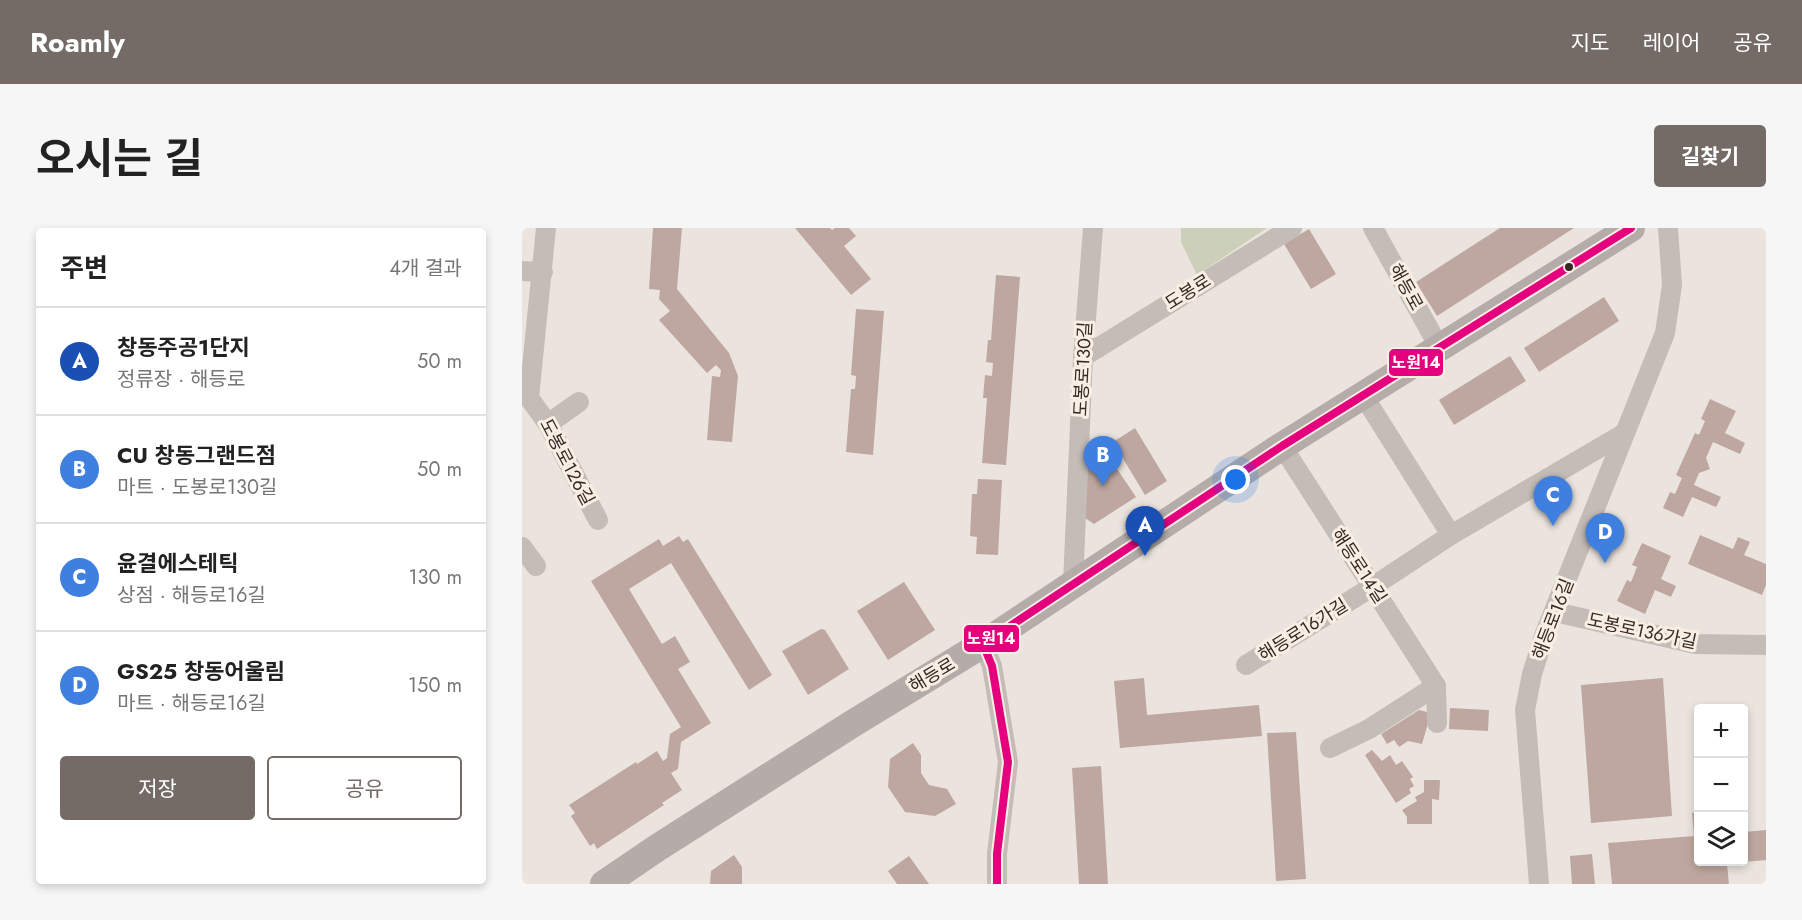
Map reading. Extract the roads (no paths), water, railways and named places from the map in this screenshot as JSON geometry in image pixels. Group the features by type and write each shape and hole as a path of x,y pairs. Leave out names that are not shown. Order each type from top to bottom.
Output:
{"main road":[{"name":"해등로","path":"604,884 715,811 983,644 1282,446 1631,228"}],"street":[{"name":"도봉로126길","path":"546,228 543,272 526,400 548,424 598,520"},
{"name":"도봉로130길","path":"1073,583 1083,357 1093,228"},
{"name":"도봉로","path":"1083,357 1292,228"},
{"name":"해등로","path":"1373,228 1439,346"},
{"name":"해등로16길","path":"1539,884 1525,710 1532,674 1544,636 1665,333 1672,285 1668,228"},
{"path":"522,271 543,272"},
{"path":"1363,395 1451,535"},
{"path":"548,424 579,402"},
{"name":"해등로16가길","path":"1246,665 1451,535 1623,434"},
{"name":"해등로14길","path":"1282,446 1436,686"},
{"path":"522,547 536,566"},
{"name":"도봉로136가길","path":"1555,612 1695,644 1766,645"},
{"path":"983,644 992,666 1008,762 997,862 997,884"},
{"path":"1436,686 1437,723"},
{"path":"1330,748 1369,729 1436,686"}],"place":[{"name":"CU 창동그랜드점","path":"1103,486"},
{"name":"윤결에스테틱","path":"1553,526"},
{"name":"창동주공1단지","path":"1145,556"},
{"name":"GS25 창동어울림","path":"1605,563"}]}
